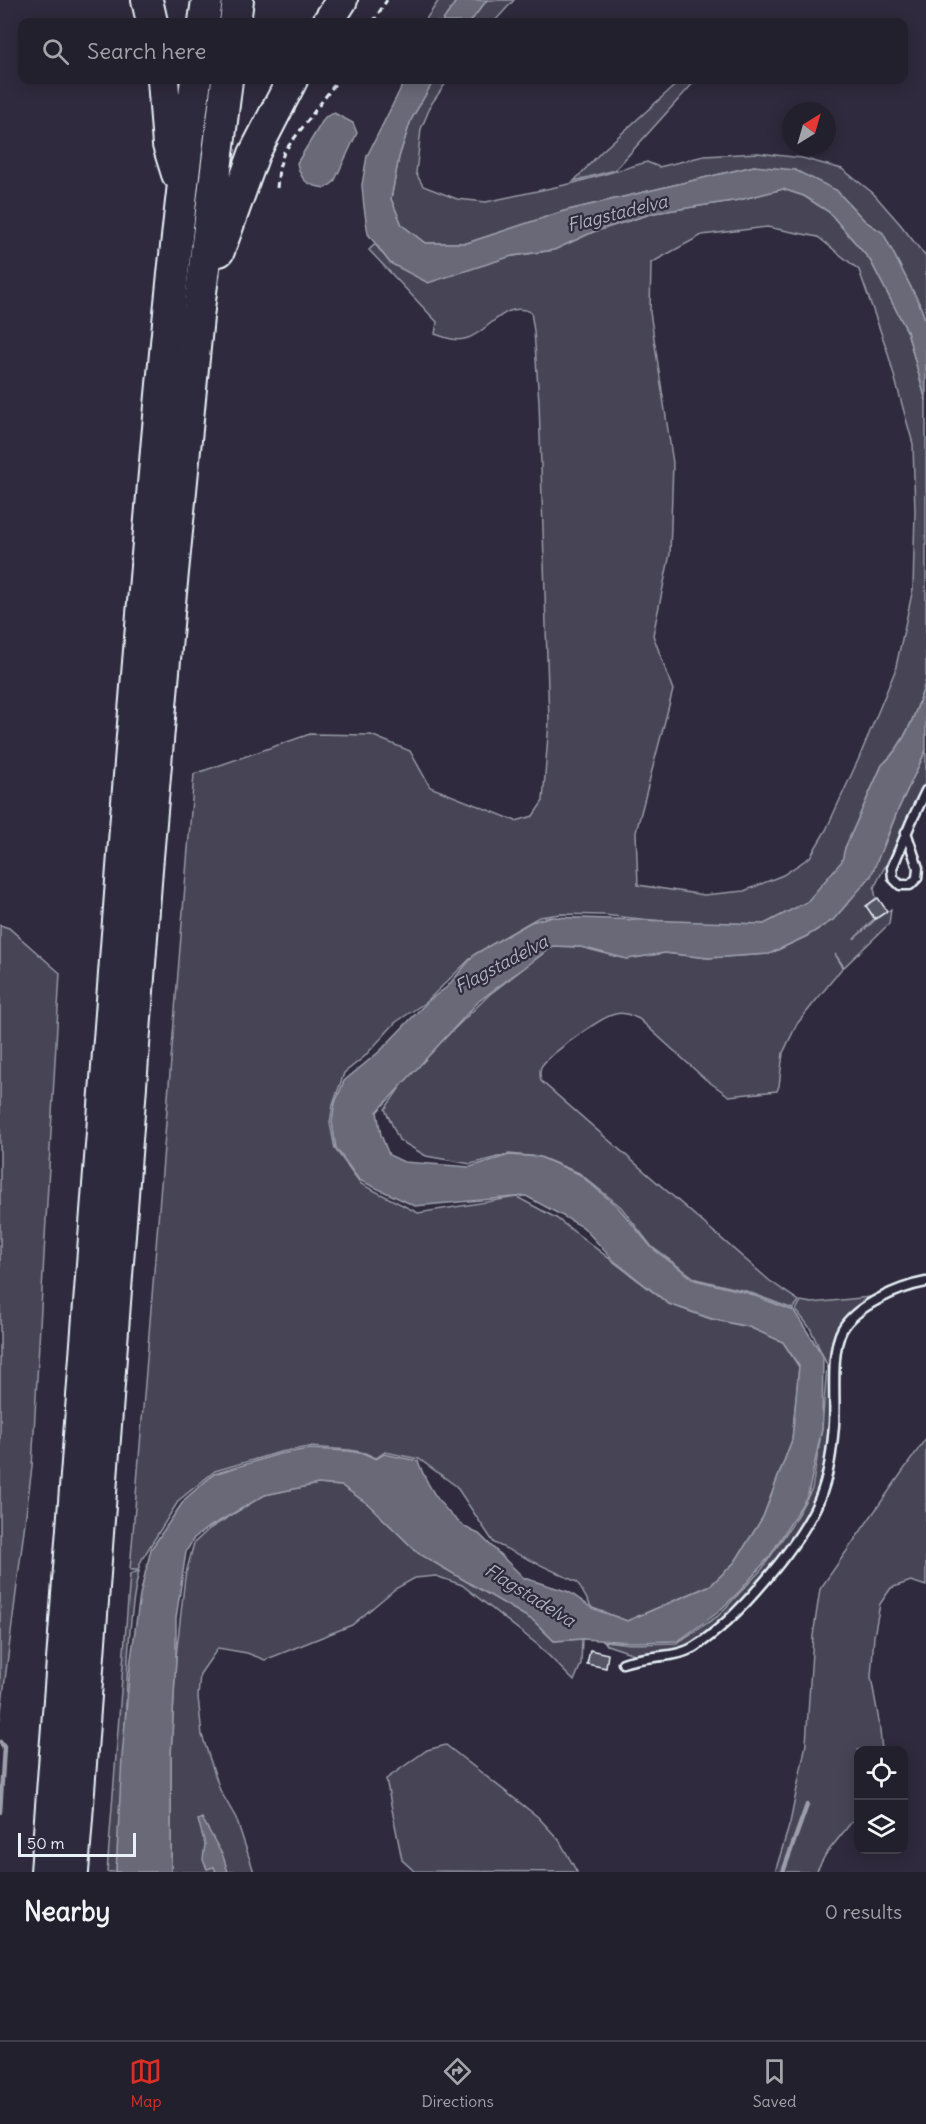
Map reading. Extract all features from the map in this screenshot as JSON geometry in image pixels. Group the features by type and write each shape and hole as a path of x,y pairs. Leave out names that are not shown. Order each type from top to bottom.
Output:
{"highway":[{"path":"147,0 151,18"},
{"path":"205,18 207,0"},
{"path":"236,18 238,0"},
{"path":"331,18 342,0"},
{"path":"163,84 168,145 182,188"},
{"path":"46,1872 124,830 150,515 182,188 195,84"},
{"path":"73,1872 147,868 198,317 227,84"},
{"path":"198,317 231,213 254,154 290,84"}],"lane":[{"path":"906,832 918,868 917,878 910,885 900,885 893,878 892,868 906,832 926,791"},
{"path":"623,1663 632,1659 674,1654 693,1648 733,1615 776,1567 815,1508 826,1481 835,1421 836,1348 842,1329 856,1314 872,1303 901,1289 926,1282"}],"path":[{"path":"376,18 387,0"},
{"path":"277,188 279,168 284,152 335,84"}],"shaded area":[{"path":"439,0 457,0 445,18 427,18"},
{"path":"487,0 514,0 498,18 473,18"},
{"path":"432,84 445,84 432,103 421,129 416,173 423,186 457,199 486,202 574,183 647,162 659,167 704,156 758,153 802,158 842,169 873,193 926,257 926,322 919,303 883,233 865,221 836,190 754,166 564,211 467,243 425,243 402,225 391,199 399,157 411,120"},
{"path":"677,84 692,84 615,170 574,181 601,152"},
{"path":"783,189 804,196 829,212 870,260 907,331 926,401 926,680 910,726 898,747 882,765 845,848 843,861 807,902 765,924 680,923 603,915 561,914 539,917 475,954 426,1002 396,1022 364,1057 344,1073 333,1105 330,1123 335,1149 361,1184 418,1213 517,1197 556,1218 669,1304 711,1319 749,1327 783,1342 799,1367 792,1440 763,1517 735,1562 711,1585 627,1621 592,1608 577,1582 494,1543 456,1486 419,1459 385,1452 376,1458 350,1450 309,1447 280,1452 215,1471 179,1500 142,1559 138,1570 130,1570 194,774 310,734 371,735 410,751 430,787 516,821 533,816 543,801 549,722 539,402 531,312 522,309 505,313 476,334 460,340 435,334 437,322 369,250 375,244 390,263 408,272 554,250 593,232 654,213 739,200","holes":["767,227 818,237 859,270 887,350 913,444 915,512 913,589 895,671 859,758 826,830 810,857 783,875 744,891 704,895 638,885 636,832 673,690 653,635 670,554 673,463 650,312 651,263 702,235"]},
{"path":"926,750 926,786 874,888 876,898 867,906 874,919 854,939 891,909 889,924 844,967 835,954 843,967 797,1024 783,1053 777,1091 729,1096 705,1079 639,1019 623,1013 605,1018 585,1030 553,1055 540,1069 541,1081 770,1281 799,1301 793,1309 746,1291 696,1279 652,1247 621,1207 579,1173 540,1157 509,1154 471,1164 426,1156 399,1140 385,1109 403,1083 490,994 553,946 581,947 627,959 665,953 708,958 769,954 807,936 833,920 847,904 883,849 897,812"},
{"path":"0,925 9,928 60,973 32,1467 0,1719"},
{"path":"870,1297 872,1300 854,1312 835,1331 836,1398 818,1505 739,1609 688,1647 665,1653 637,1655 607,1645 604,1641 631,1644 677,1643 718,1616 762,1569 791,1526 812,1489 822,1428 827,1365 810,1328 796,1310 801,1301 812,1303"},
{"path":"926,1438 926,1586 911,1581 891,1588 880,1604 874,1636 871,1677 882,1746 854,1746 854,1819 826,1854 816,1872 775,1872 790,1823 806,1744 813,1636 820,1589"},
{"path":"318,1484 342,1486 368,1504 418,1553 534,1621 554,1641 582,1639 581,1664 574,1681 538,1645 462,1585 436,1576 415,1578 395,1589 352,1625 265,1660 247,1653 218,1648 200,1674 198,1697 202,1735 220,1790 236,1818 254,1872 171,1872 171,1755 176,1657 185,1577 194,1543 209,1529 264,1495"},
{"path":"139,1571 130,1636 116,1872 107,1872 130,1574"},
{"path":"446,1745 538,1817 559,1840 577,1872 414,1871 402,1860 386,1779 427,1750"}],"water":[{"path":"457,0 487,0 473,18 445,18"},
{"name":"Flagstadelva","path":"403,84 432,84 411,120 399,157 391,199 402,225 425,243 467,243 564,211 754,166 795,170 836,190 865,221 883,233 919,303 926,322 926,401 907,331 870,260 829,212 804,196 783,189 739,200 654,213 593,232 554,250 512,256 428,283 390,263 368,234 362,185 367,156"},
{"path":"334,113 353,123 357,133 334,182 326,188 319,187 303,178 297,163 325,117"},
{"name":"Flagstadelva","path":"926,680 926,750 871,876 833,920 807,936 769,954 708,958 665,953 627,959 581,947 553,946 479,1001 377,1112 381,1135 389,1155 404,1162 470,1167 509,1155 540,1157 579,1174 618,1207 652,1248 695,1280 745,1292 794,1311 823,1356 822,1428 808,1495 770,1556 739,1592 716,1614 678,1641 632,1642 582,1639 554,1641 534,1621 418,1553 368,1504 342,1486 318,1484 265,1495 206,1529 194,1538 186,1552 176,1618 171,1755 171,1872 116,1872 122,1757 130,1666 140,1595 151,1549 185,1499 214,1474 279,1454 309,1449 349,1451 376,1459 384,1454 418,1461 441,1504 459,1522 479,1534 524,1578 569,1592 592,1608 627,1621 711,1585 735,1562 763,1517 792,1440 799,1366 783,1342 749,1327 712,1319 669,1304 613,1260 583,1227 526,1196 415,1206 359,1180 336,1148 332,1122 335,1103 344,1081 380,1051 428,1001 447,987 475,954 531,922 549,917 764,924 807,902 842,861 845,848 882,765 898,747 910,726"},
{"path":"202,1818 223,1856 228,1872 216,1872 214,1867 207,1869 203,1860 205,1844 198,1820"}],"building":[{"path":"878,898 887,911 875,919 866,906"},
{"path":"590,1650 608,1654 606,1668 587,1664"}],"waterway":[{"path":"0,1742 4,1747 0,1812"},
{"path":"783,1872 807,1805"}]}
